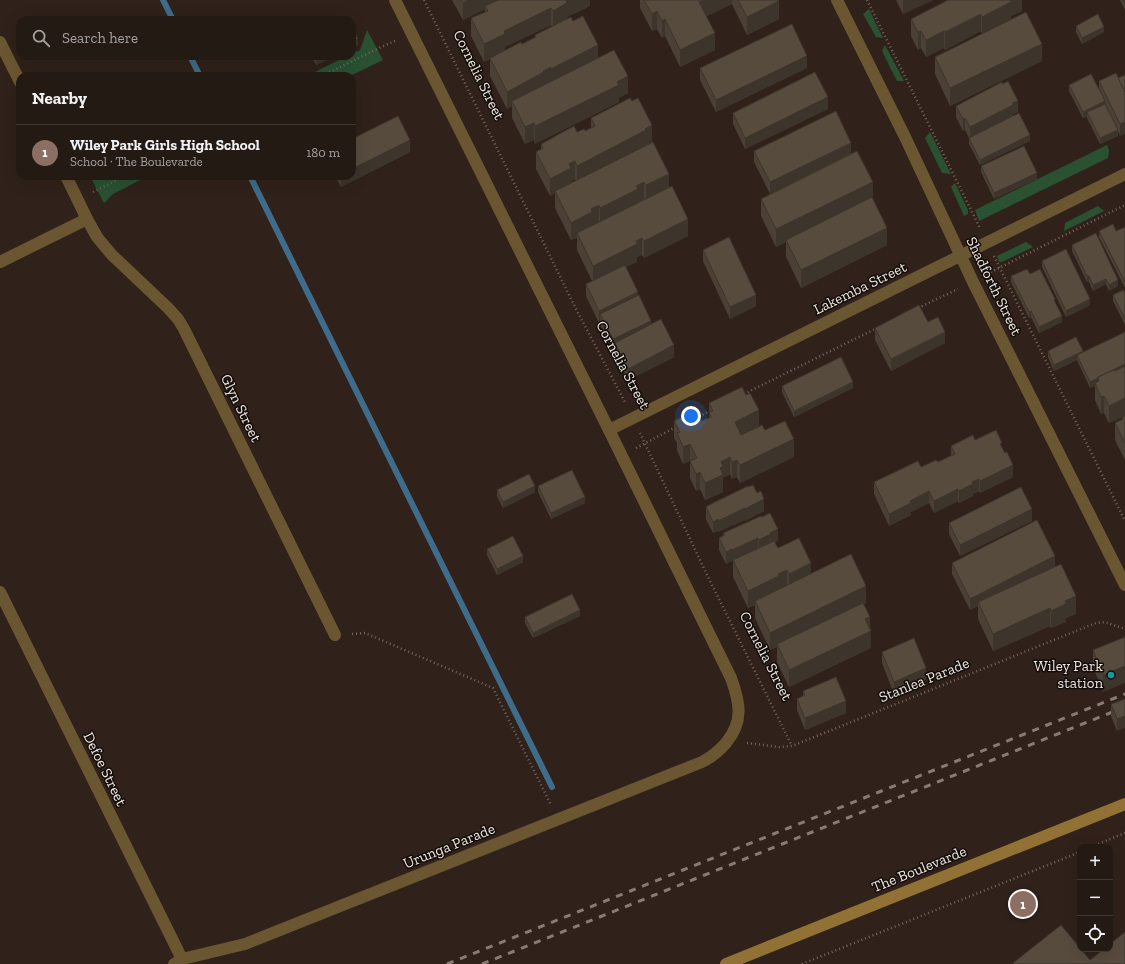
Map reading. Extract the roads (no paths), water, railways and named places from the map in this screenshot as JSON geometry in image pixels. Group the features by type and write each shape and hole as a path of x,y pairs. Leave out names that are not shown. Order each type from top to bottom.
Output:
{"street":[{"path":"395,0 609,430"},
{"name":"Shadforth Street","path":"837,0 906,139 973,282 1125,585"},
{"path":"0,42 16,74"},
{"name":"Lakemba Street","path":"609,430 1125,174"},
{"path":"0,262 87,219 68,180"},
{"name":"Glyn Street","path":"87,219 97,237 112,255 168,308 178,319 184,329 335,634"},
{"name":"Urunga Parade","path":"178,962 245,944 702,762 711,758 728,740 735,730 738,720 738,706 731,678 609,430"},
{"name":"Defoe Street","path":"0,592 178,962"},
{"name":"The Boulevarde","path":"726,964 1125,804"}],"waterway":[{"path":"163,0 171,16"},
{"path":"192,60 198,72"},
{"path":"252,180 552,787"}],"railway":[{"path":"447,964 1125,694"},
{"path":"482,964 1125,707"}],"place":[{"name":"Wiley Park station","path":"1111,675"},
{"name":"Wiley Park Girls High School","path":"1023,904"}]}
